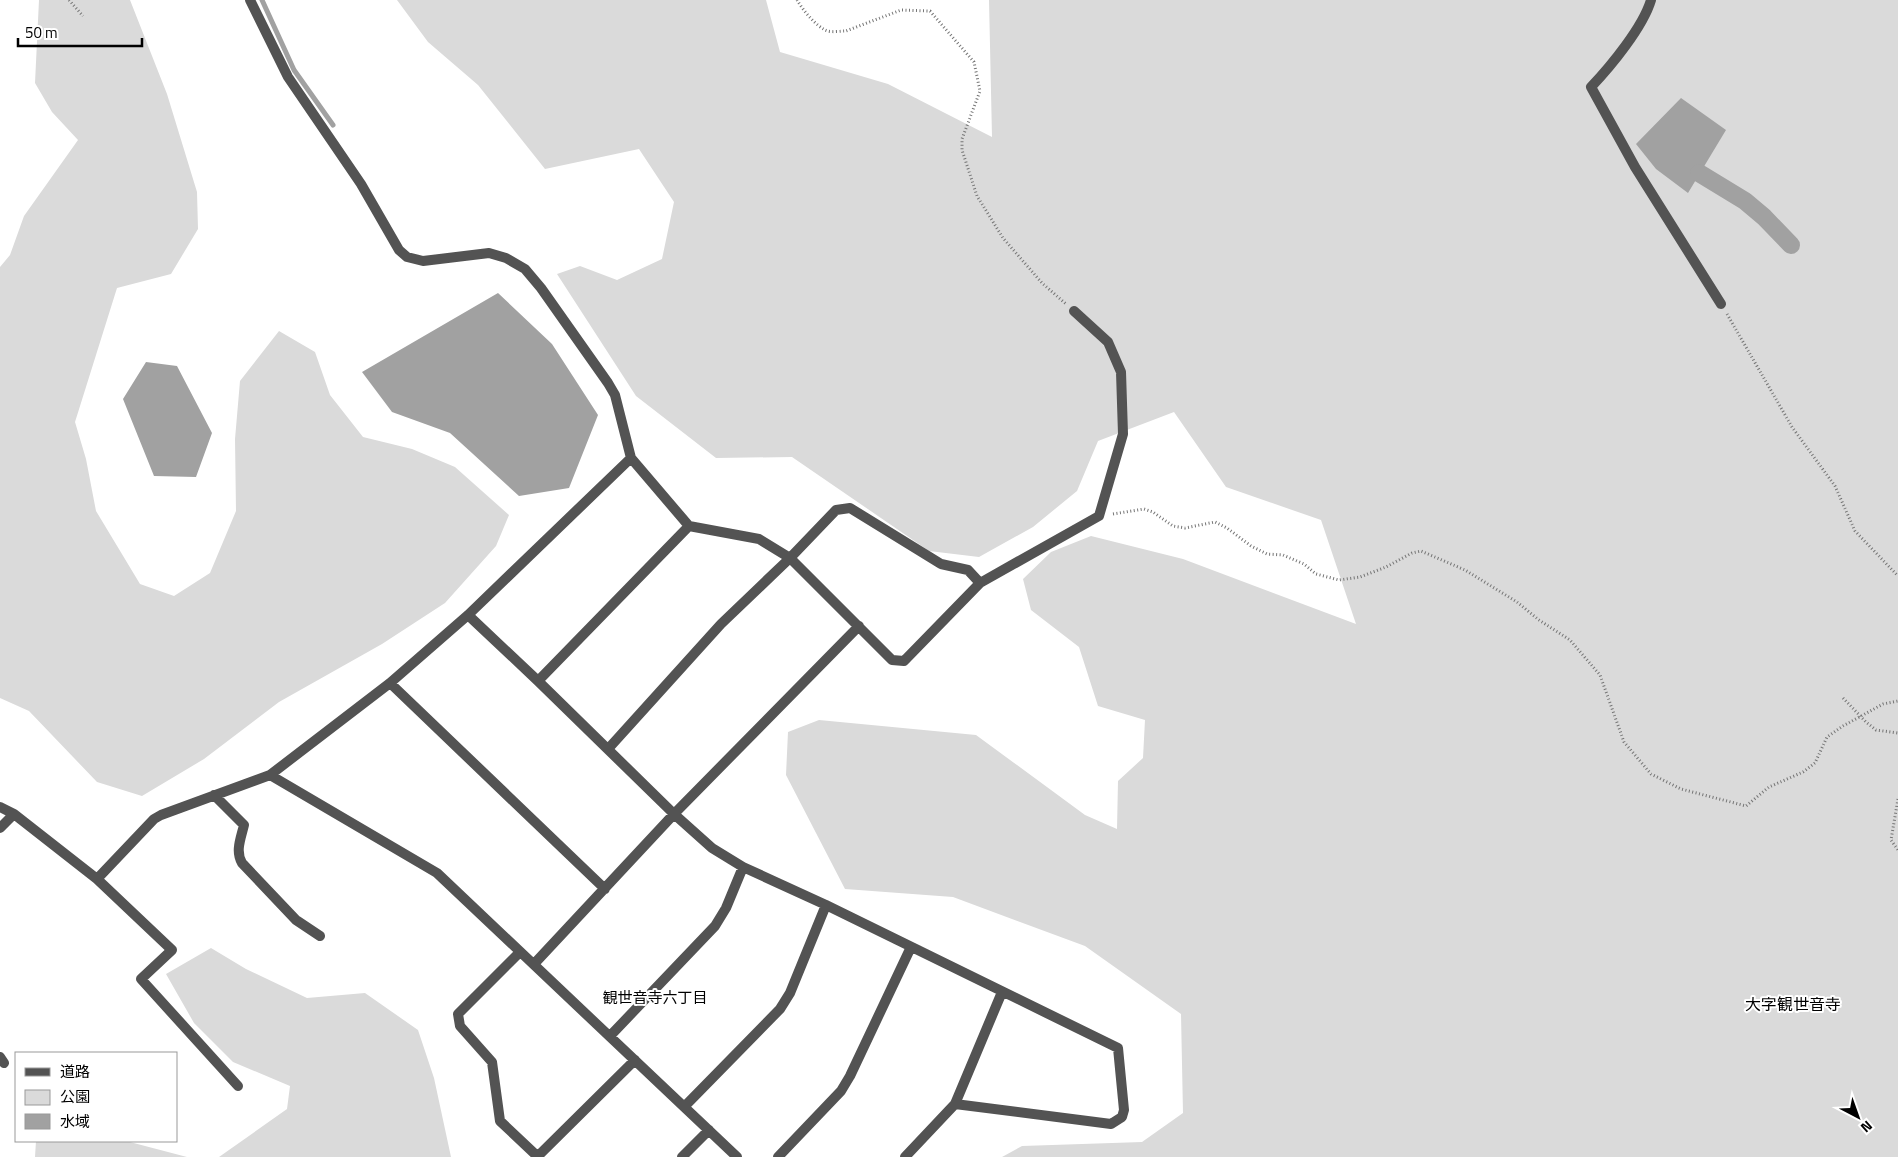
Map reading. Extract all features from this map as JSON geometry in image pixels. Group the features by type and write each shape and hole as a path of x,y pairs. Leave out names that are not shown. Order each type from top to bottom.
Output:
{"street":[{"path":"250,0 288,77 362,184 399,250 407,257 423,261 490,253 506,258 525,269 541,288 615,395 631,458 689,526 759,539 790,558 892,660 904,661 980,583 1099,516 1123,434 1121,372 1108,342 1074,310"},
{"path":"1650,0 1648,8 1623,50 1592,87 1635,167 1721,304"},
{"path":"97,879 154,819 270,775 390,683 468,616 631,458"},
{"path":"608,749 721,624 790,558 836,510 850,508 941,564 968,570 980,583"},
{"path":"538,681 689,526"},
{"path":"468,616 538,681 674,814 712,848 743,867 826,905 1118,1048 1124,1110 1122,1117 1111,1124 955,1104"},
{"path":"534,964 674,814 859,626"},
{"path":"390,683 605,889"},
{"path":"270,775 438,873 737,1157"},
{"path":"214,795 244,825 238,848 238,856 242,863 296,920 320,936"},
{"path":"0,807 14,814 97,879 172,950 141,979 238,1086"},
{"path":"0,828 14,814"},
{"path":"610,1036 715,926 726,908 743,867"},
{"path":"684,1107 780,1009 790,993 826,905"},
{"path":"778,1157 841,1091 850,1076 911,947"},
{"path":"520,952 458,1014 460,1026 492,1062 500,1121 537,1157 635,1060"},
{"path":"905,1157 955,1104 1002,992"},
{"path":"682,1157 709,1130"}],"path":[{"path":"70,0 83,16"},
{"path":"797,0 803,10 826,30 837,32 846,31 901,10 930,11 974,62 980,91 962,139 962,150 976,196 1003,238 1042,283 1074,310"},
{"path":"1721,304 1792,427 1834,486 1855,531 1898,576"},
{"path":"1099,516 1144,509 1153,512 1173,526 1185,528 1215,522 1227,528 1251,546 1267,554 1283,555 1304,564 1316,574 1339,580 1360,577 1386,567 1412,553 1422,551 1465,570 1517,602 1539,620 1570,640 1600,675 1624,742 1651,774 1681,788 1746,806 1769,787 1803,772 1815,763 1827,738 1860,716 1883,704 1898,701"},
{"path":"1843,698 1876,730 1898,733"},
{"path":"1898,799 1891,840 1898,850"}],"green space":[{"path":"39,0 130,0 167,94 197,192 198,229 171,274 117,288 75,422 86,459 96,511 140,584 174,596 210,573 236,511 235,439 240,381 279,331 315,352 330,395 363,437 412,449 455,467 509,515 496,546 445,603 382,644 279,702 204,759 142,796 97,782 29,711 0,698 0,267 10,255 24,216 78,140 52,112 35,83"},
{"path":"397,0 766,0 780,52 888,84 992,137 989,0 1898,0 1898,1157 1002,1157 1022,1146 1142,1142 1183,1113 1181,1014 1085,946 953,897 845,889 786,775 788,732 819,720 976,735 1085,815 1117,829 1118,781 1143,758 1145,720 1098,706 1079,647 1031,610 1023,579 1051,552 1091,536 1183,559 1356,624 1321,520 1226,487 1174,412 1098,441 1077,491 1033,527 979,557 929,551 792,457 716,458 636,396 557,274 580,266 617,280 662,259 674,202 639,149 545,169 478,85 428,42"},
{"path":"211,948 246,969 307,998 365,993 418,1030 434,1078 451,1157 219,1157 287,1109 290,1086 233,1062 194,1023 166,974"},
{"path":"36,1142 130,1142 187,1157 35,1157"}],"water":[{"path":"1681,98 1726,130 1688,193 1656,169 1636,144"},
{"path":"498,293 552,344 598,415 569,488 519,496 450,433 392,412 362,372"},
{"path":"146,362 177,366 212,433 196,477 154,476 123,399"}],"waterway":[{"path":"262,0 294,70 333,125"},
{"path":"1699,173 1745,201 1764,217 1791,245"}],"district":[{"name":"観世音寺六丁目","path":"655,997"},
{"name":"大字観世音寺","path":"1793,1004"}]}
